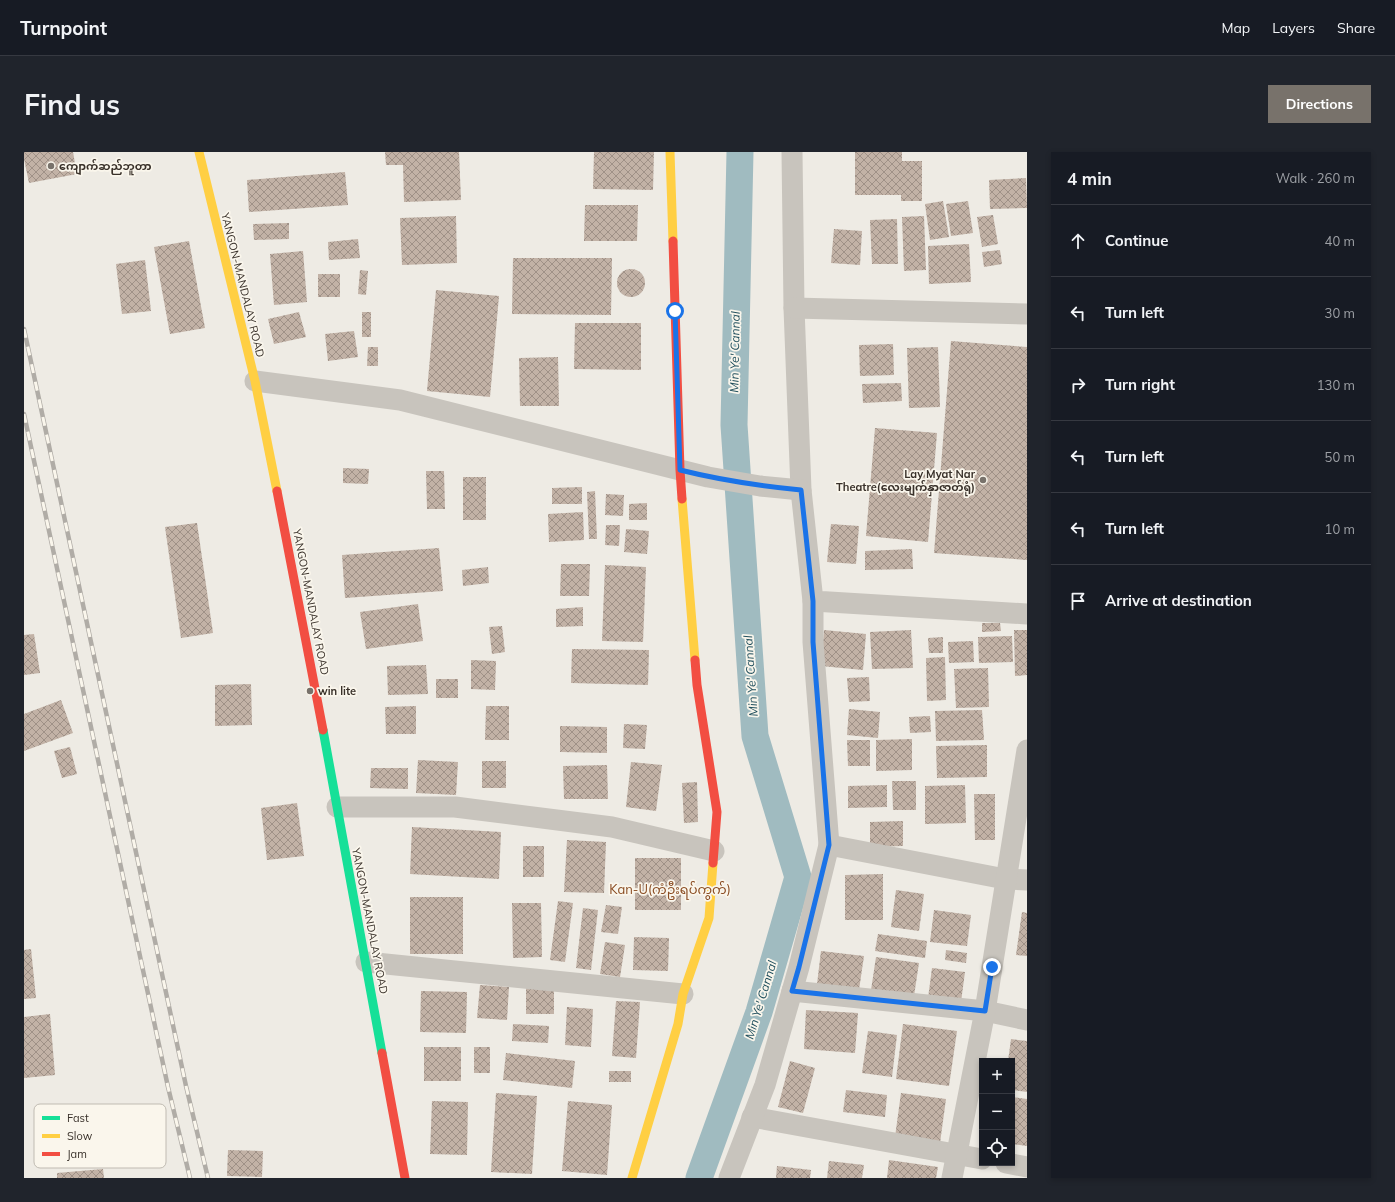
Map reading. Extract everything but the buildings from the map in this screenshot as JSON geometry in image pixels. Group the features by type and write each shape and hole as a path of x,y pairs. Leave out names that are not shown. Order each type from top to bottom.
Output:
{"main road":[{"name":"YANGON-MANDALAY ROAD","path":"198,152 254,382 307,645 405,1178"},
{"path":"632,1178 678,1024 683,994 709,918 717,812 697,685 680,470 670,152"}],"street":[{"path":"728,1178 765,1085 799,967 829,845 813,642 813,601 801,490 794,308 792,152"},
{"path":"794,308 1027,314"},
{"path":"254,382 400,400 708,477 760,486 801,490"},
{"path":"813,601 1027,614"},
{"path":"952,1178 985,1011 1005,879 1027,750"},
{"path":"337,807 455,807 612,827 714,851"},
{"path":"829,845 1005,879 1027,880"},
{"path":"366,962 683,994"},
{"path":"792,991 985,1011 1027,1020"},
{"path":"752,1117 979,1159"},
{"path":"1015,1164 1027,1166"}],"waterway":[{"name":"Min Ye' Cannal","path":"699,1178 759,1012 798,877 755,736 734,425 740,152"}],"railway":[{"path":"24,329 186,1086 208,1178"},
{"path":"24,414 168,1087 190,1178"}],"traffic: fast":[{"path":"323,730 382,1053"}],"traffic: slow":[{"path":"199,152 255,381 277,491"},
{"path":"670,152 673,241"},
{"path":"682,499 695,660"},
{"path":"632,1178 678,1024 683,994 709,918 713,863"}],"traffic: jam":[{"path":"673,241 682,499"},
{"path":"277,491 323,730"},
{"path":"695,660 697,685 717,812 713,863"},
{"path":"382,1053 405,1178"}],"place":[{"name":"ကျောက်ဆည်ဘူတာ","path":"51,166"},
{"name":"Lay Myat Nar Theatre(လေးမျက်နှာဇာတ်ရုံ)","path":"983,480"},
{"name":"win lite","path":"310,691"}],"district":[{"name":"Kan-U(ကံဦးရပ်ကွက်)","path":"670,889"}],"route":[{"path":"675,311 680,470 708,477 760,486 801,490 813,601 813,642 829,845 792,991 985,1011 992,967"}]}
